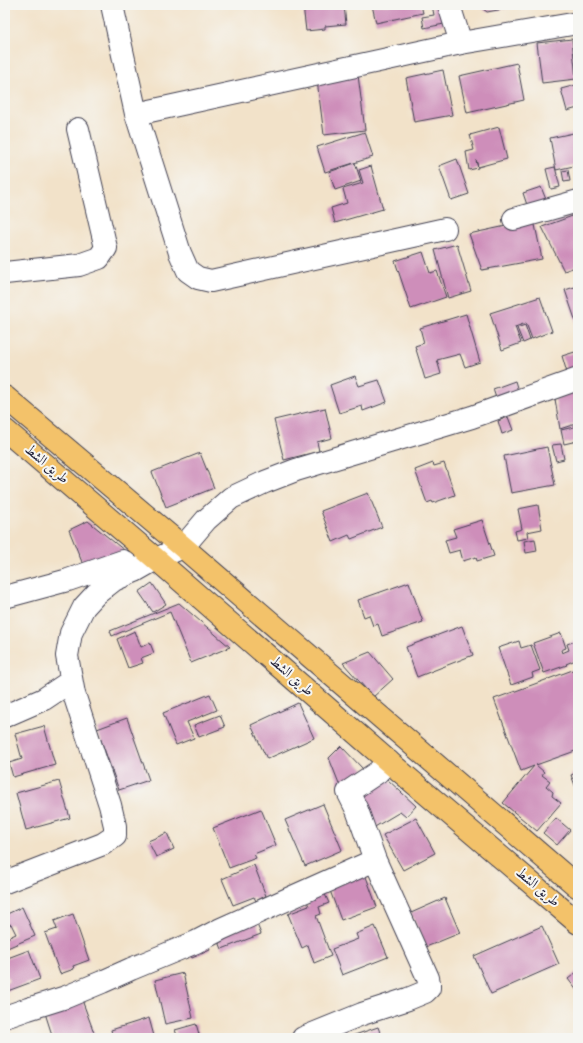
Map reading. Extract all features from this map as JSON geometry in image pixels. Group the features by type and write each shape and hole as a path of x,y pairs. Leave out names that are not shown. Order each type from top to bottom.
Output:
{"highway":[{"name":"طريق الشط","path":"5,397 183,547 578,888"},
{"name":"طريق الشط","path":"5,430 156,558 388,761 578,923"}],"street":[{"path":"112,5 136,114 180,253 188,271 198,278 211,282 445,228"},
{"path":"449,5 461,43"},
{"path":"136,114 461,43 578,23"},
{"path":"5,273 79,265 99,258 106,248 78,129"},
{"path":"514,219 578,201"},
{"path":"5,882 103,844 115,836 115,826 110,805 74,694 68,656 71,633 84,607 96,594 114,580 134,572 156,558 183,547 206,520 231,498 265,482 296,470 472,417 578,379"},
{"path":"5,597 68,580 123,561 134,572"},
{"path":"5,716 44,699 72,681"},
{"path":"303,1038 362,1014 408,999 425,992 428,988 428,978 375,860 348,792 378,772 388,761"},
{"path":"5,1017 28,1008 66,997 102,982 196,942 375,860"}],"building":[{"path":"303,5 344,5 346,24 325,26 325,29 306,31"},
{"path":"372,5 421,5 423,13 376,23"},
{"path":"432,5 440,5 444,24 424,28 422,17 434,15"},
{"path":"478,5 519,5 520,6 487,12"},
{"path":"572,39 576,79 542,83 537,43"},
{"path":"517,63 524,100 467,113 459,76"},
{"path":"443,70 452,115 414,122 406,78"},
{"path":"358,75 365,130 324,135 317,80"},
{"path":"576,85 578,93 578,108 567,111 561,89"},
{"path":"499,127 507,159 478,167 476,160 478,168 469,170 466,152 474,150 470,135"},
{"path":"365,132 373,157 325,172 317,147"},
{"path":"578,132 578,165 556,170 550,138"},
{"path":"457,159 469,194 451,200 439,166"},
{"path":"355,163 361,181 335,190 329,172"},
{"path":"371,166 383,209 335,223 331,208 347,203 343,189 363,183 359,170"},
{"path":"555,167 560,187 551,189 546,169"},
{"path":"568,170 570,181 564,182 562,171"},
{"path":"541,187 547,202 528,208 523,193"},
{"path":"578,214 578,266 564,271 542,227"},
{"path":"534,220 542,259 482,270 469,234"},
{"path":"457,244 471,291 448,298 435,250"},
{"path":"423,252 430,273 437,271 446,297 411,309 395,261"},
{"path":"578,286 578,328 565,290"},
{"path":"540,297 552,331 532,339 526,323 515,327 521,343 502,350 490,313"},
{"path":"466,314 480,362 465,367 460,354 437,360 441,374 425,379 415,346 424,343 420,328"},
{"path":"525,325 530,340 523,343 517,328"},
{"path":"578,351 578,372 568,376 562,356"},
{"path":"355,376 359,386 379,380 387,402 363,411 362,406 339,413 330,385"},
{"path":"515,381 518,391 496,398 493,389"},
{"path":"578,390 578,423 560,429 555,399"},
{"path":"325,408 332,438 317,442 319,451 284,460 274,420"},
{"path":"508,417 513,430 502,434 498,421"},
{"path":"578,426 577,441 564,444 561,430"},
{"path":"561,444 564,459 556,461 552,445"},
{"path":"547,447 555,485 511,493 504,456"},
{"path":"200,453 214,488 166,507 152,472"},
{"path":"433,463 434,466 444,463 455,495 433,503 432,501 427,503 415,470"},
{"path":"368,493 382,527 351,539 349,535 333,542 321,511"},
{"path":"538,505 542,529 527,532 528,538 517,540 515,531 522,529 518,509"},
{"path":"482,520 494,556 477,561 476,557 463,561 460,550 449,553 445,540 456,537 453,529"},
{"path":"88,521 125,551 84,567 69,530"},
{"path":"535,539 537,551 526,553 524,541"},
{"path":"409,582 423,622 382,636 378,624 373,626 369,615 364,617 358,600"},
{"path":"152,583 166,604 153,612 139,592"},
{"path":"179,603 230,647 191,663 170,612 112,636 110,631"},
{"path":"462,626 473,655 417,677 406,647"},
{"path":"135,631 141,647 150,643 154,653 141,658 143,663 128,668 117,639"},
{"path":"561,633 566,648 561,650 562,653 569,650 567,644 578,640 578,659 566,664 567,665 544,673 533,643"},
{"path":"519,641 521,648 531,645 540,670 532,673 533,677 511,685 498,648"},
{"path":"370,652 393,679 373,697 343,663"},
{"path":"578,668 578,750 536,765 544,772 542,775 550,781 546,786 553,792 552,796 561,803 537,831 503,803 534,766 521,771 494,699"},
{"path":"210,694 217,710 187,722 194,738 176,745 163,713"},
{"path":"298,703 314,738 267,759 251,725"},
{"path":"220,715 225,727 199,737 194,725"},
{"path":"127,718 149,780 119,790 97,729"},
{"path":"44,726 55,765 13,777 9,763 22,759 15,734"},
{"path":"341,746 364,770 342,791 329,758"},
{"path":"578,772 578,793 571,775"},
{"path":"387,779 416,806 406,817 400,812 373,828 355,797"},
{"path":"59,781 70,818 26,830 16,793"},
{"path":"323,804 342,850 305,866 285,820"},
{"path":"261,809 276,845 254,854 256,858 229,868 213,828"},
{"path":"416,818 435,853 403,870 383,835"},
{"path":"556,818 570,830 557,845 543,833"},
{"path":"167,833 174,849 156,857 148,841"},
{"path":"254,865 266,896 256,901 254,897 233,905 222,879"},
{"path":"365,874 377,907 341,920 329,888"},
{"path":"323,890 329,903 319,907 321,914 316,916 331,956 314,963 308,945 302,948 288,914 309,906 305,897"},
{"path":"445,898 460,933 426,947 411,913"},
{"path":"22,907 35,936 5,949 5,939 16,934 11,924 5,927 5,915"},
{"path":"73,914 89,960 73,966 74,969 60,974 45,933 57,929 54,921"},
{"path":"256,922 261,934 222,949 217,937"},
{"path":"375,926 388,957 342,975 332,949 358,939 356,934"},
{"path":"542,926 559,964 491,994 474,956"},
{"path":"207,943 210,950 192,958 189,951"},
{"path":"29,950 40,979 5,992 5,983 9,981 5,972 5,959"},
{"path":"578,971 578,992 568,979"},
{"path":"183,973 193,1018 165,1024 155,980"},
{"path":"82,1000 96,1038 53,1038 45,1013"},
{"path":"149,1018 154,1036 147,1038 113,1038 111,1030"},
{"path":"196,1024 199,1034 186,1038 178,1038 175,1030"},
{"path":"378,1027 382,1038 346,1038"}]}
